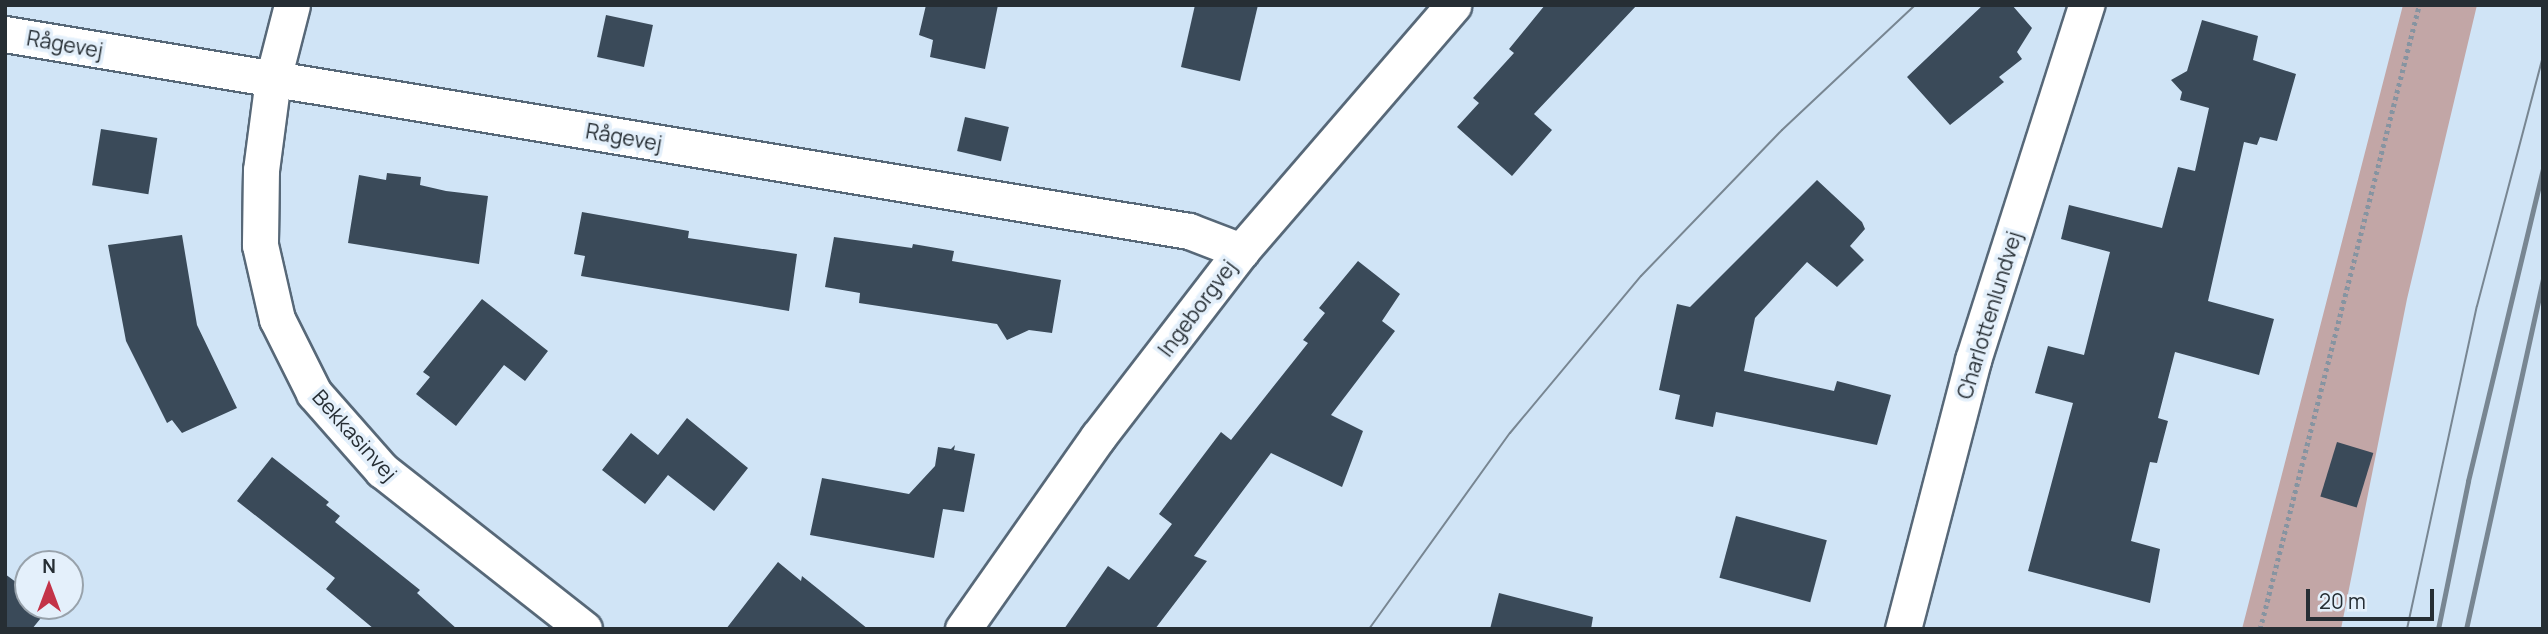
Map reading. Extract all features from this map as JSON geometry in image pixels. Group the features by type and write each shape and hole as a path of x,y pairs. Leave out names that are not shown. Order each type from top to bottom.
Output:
{"street":[{"name":"Bekkasinvej","path":"292,5 273,79 261,170 260,245 278,319 314,393 382,470 584,629"},
{"name":"Ingeborgvej","path":"963,629 1098,437 1241,251 1453,5"},
{"name":"Charlottenlundvej","path":"1903,629 1973,360 2086,5"},
{"name":"Rågevej","path":"5,34 1178,229 1241,251"}],"path":[{"path":"2260,629 2419,5"}],"shaded area":[{"path":"2403,5 2477,5 2407,299 2341,629 2242,629"}],"building":[{"path":"926,5 998,5 985,69 930,57 933,40 919,35"},
{"path":"1195,5 1258,5 1240,81 1181,67"},
{"path":"1545,5 1637,5 1534,114 1552,130 1512,176 1457,127 1479,103 1473,98 1514,53 1509,49"},
{"path":"1983,5 2012,5 2032,28 2017,52 2022,59 1999,77 2004,82 1950,125 1907,77"},
{"path":"606,15 653,25 644,67 597,57"},
{"path":"2202,20 2258,36 2253,60 2296,74 2277,141 2260,137 2257,145 2244,142 2208,301 2274,319 2259,375 2175,352 2158,418 2168,421 2157,463 2150,462 2131,541 2160,549 2150,603 2028,571 2073,403 2035,393 2048,346 2084,355 2110,252 2061,239 2069,205 2162,228 2178,167 2195,171 2209,108 2180,100 2182,92 2171,80 2187,71"},
{"path":"965,117 1009,127 1001,161 957,151"},
{"path":"101,129 157,138 148,194 92,185"},
{"path":"387,173 421,177 420,185 446,191 488,196 479,264 348,243 359,175 386,180"},
{"path":"1817,180 1862,222 1865,229 1850,246 1864,260 1837,287 1807,262 1755,318 1744,371 1834,391 1837,381 1891,395 1877,445 1716,412 1713,427 1675,419 1680,395 1659,390 1677,304 1690,307"},
{"path":"582,212 689,231 688,238 797,254 789,311 581,276 585,256 574,254"},
{"path":"182,235 197,325 237,408 182,433 172,420 167,423 126,341 108,245"},
{"path":"834,237 912,248 913,244 954,251 952,261 1061,280 1052,333 1029,330 1007,340 997,324 859,303 860,293 825,287"},
{"path":"1358,261 1400,294 1382,321 1395,331 1331,415 1363,431 1342,487 1271,453 1194,556 1207,561 1155,629 1064,629 1108,566 1129,580 1172,524 1159,514 1221,432 1231,440 1308,343 1303,340 1325,313 1319,308"},
{"path":"482,299 548,351 525,381 504,365 456,426 416,394 430,377 423,372"},
{"path":"687,418 748,468 714,511 668,475 645,504 602,470 631,433 658,455"},
{"path":"2337,442 2373,453 2357,508 2320,497"},
{"path":"955,445 954,450 975,454 964,512 943,509 934,558 810,535 822,478 909,494 935,466 938,447 951,449"},
{"path":"272,457 329,502 326,505 340,516 335,522 420,590 417,593 457,629 374,629 326,589 335,578 237,501"},
{"path":"1736,516 1827,540 1810,602 1719,578"},
{"path":"778,562 801,581 802,576 868,629 726,629"},
{"path":"5,574 14,581 14,620 39,620 32,629 5,629"},
{"path":"1499,593 1593,617 1591,629 1490,629"}],"tram line":[{"path":"1369,629 1510,433 1641,276 1782,130 1915,5"},
{"path":"2407,629 2477,306 2543,56"}],"railway":[{"path":"2438,629 2468,481 2543,169"},
{"path":"2466,629 2543,278"}]}
